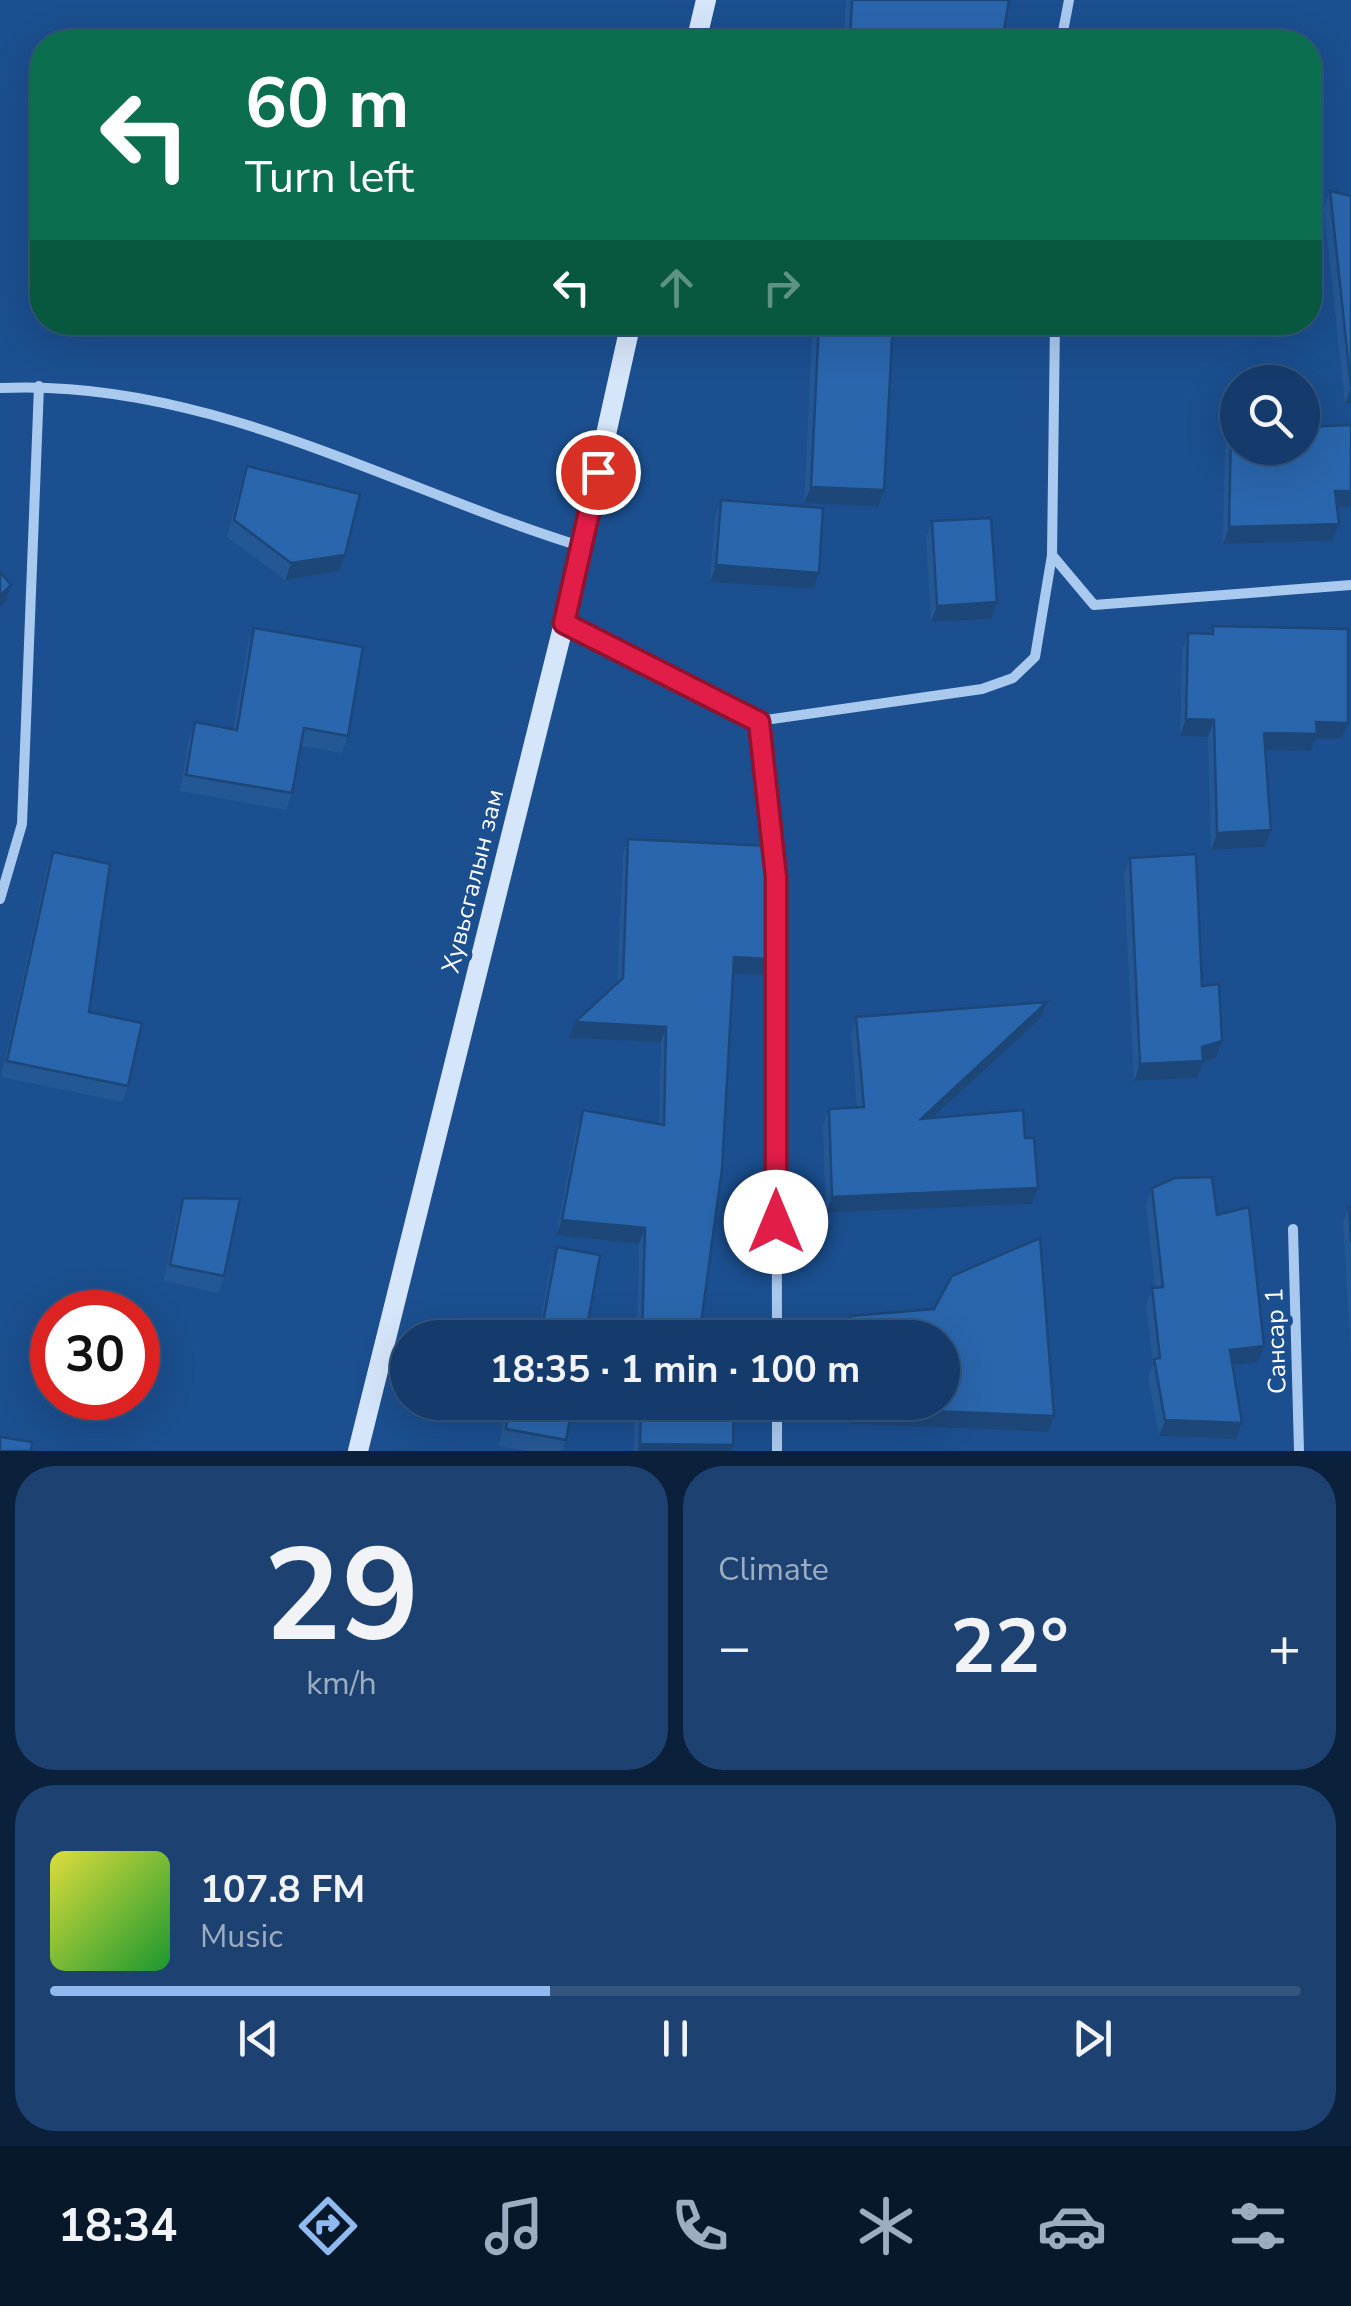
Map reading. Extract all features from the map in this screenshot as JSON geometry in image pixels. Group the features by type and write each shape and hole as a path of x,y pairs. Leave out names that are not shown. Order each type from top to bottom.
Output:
{"main road":[{"path":"699,30 706,0"},
{"name":"Хувьсгалын зам","path":"358,1451 564,623 629,335"}],"street":[{"path":"1064,30 1070,0"},
{"path":"564,623 759,722 982,689 1013,678 1035,657 1052,555 1055,335"},
{"path":"0,899 22,824 39,386"},
{"path":"0,388 39,386 203,409 316,448 498,521 580,546"},
{"path":"1052,555 1094,604 1351,585"},
{"path":"759,722 776,877 776,1320"},
{"name":"Сансар 1","path":"1293,1230 1299,1451"},
{"path":"776,1420 777,1451"}],"building":[{"path":"852,0 1009,0 1004,30 851,30"},
{"path":"1330,191 1351,196 1351,387"},
{"path":"818,335 892,335 884,490 811,487"},
{"path":"1351,425 1351,491 1335,491 1339,524 1229,527 1230,465 1320,465 1320,426"},
{"path":"247,466 360,494 345,555 291,563 234,520"},
{"path":"721,500 823,508 819,573 716,565"},
{"path":"991,518 997,602 937,606 932,521"},
{"path":"0,572 11,585 0,596"},
{"path":"1213,626 1348,629 1348,723 1316,722 1317,734 1264,733 1271,830 1217,833 1214,720 1186,719 1188,633 1213,634"},
{"path":"254,628 363,647 348,736 304,728 292,793 186,775 195,722 237,730"},
{"path":"628,839 771,846 770,959 734,957 722,1169 701,1320 642,1320 645,1228 562,1220 583,1110 664,1125 666,1027 575,1022 623,978"},
{"path":"53,852 110,864 89,1012 142,1023 128,1086 7,1061"},
{"path":"1196,854 1202,986 1219,984 1222,1041 1202,1047 1203,1061 1140,1064 1130,858"},
{"path":"1047,1002 921,1119 1023,1110 1025,1138 1034,1138 1038,1188 832,1197 829,1109 864,1107 856,1017"},
{"path":"1212,1177 1217,1215 1249,1207 1264,1346 1230,1350 1242,1423 1165,1420 1154,1359 1160,1358 1152,1288 1163,1287 1152,1188 1175,1178"},
{"path":"183,1198 240,1199 224,1276 170,1265"},
{"path":"1040,1238 1054,1416 960,1412 960,1320 850,1320 850,1316 934,1309 952,1276"},
{"path":"557,1247 600,1255 588,1320 543,1320"},
{"path":"507,1420 570,1420 566,1440 506,1429"},
{"path":"641,1420 734,1420 733,1445 640,1444"},
{"path":"0,1437 32,1442 31,1451 0,1451"}],"route":[{"path":"598,472 564,623 759,722 776,877 776,1222"}]}
